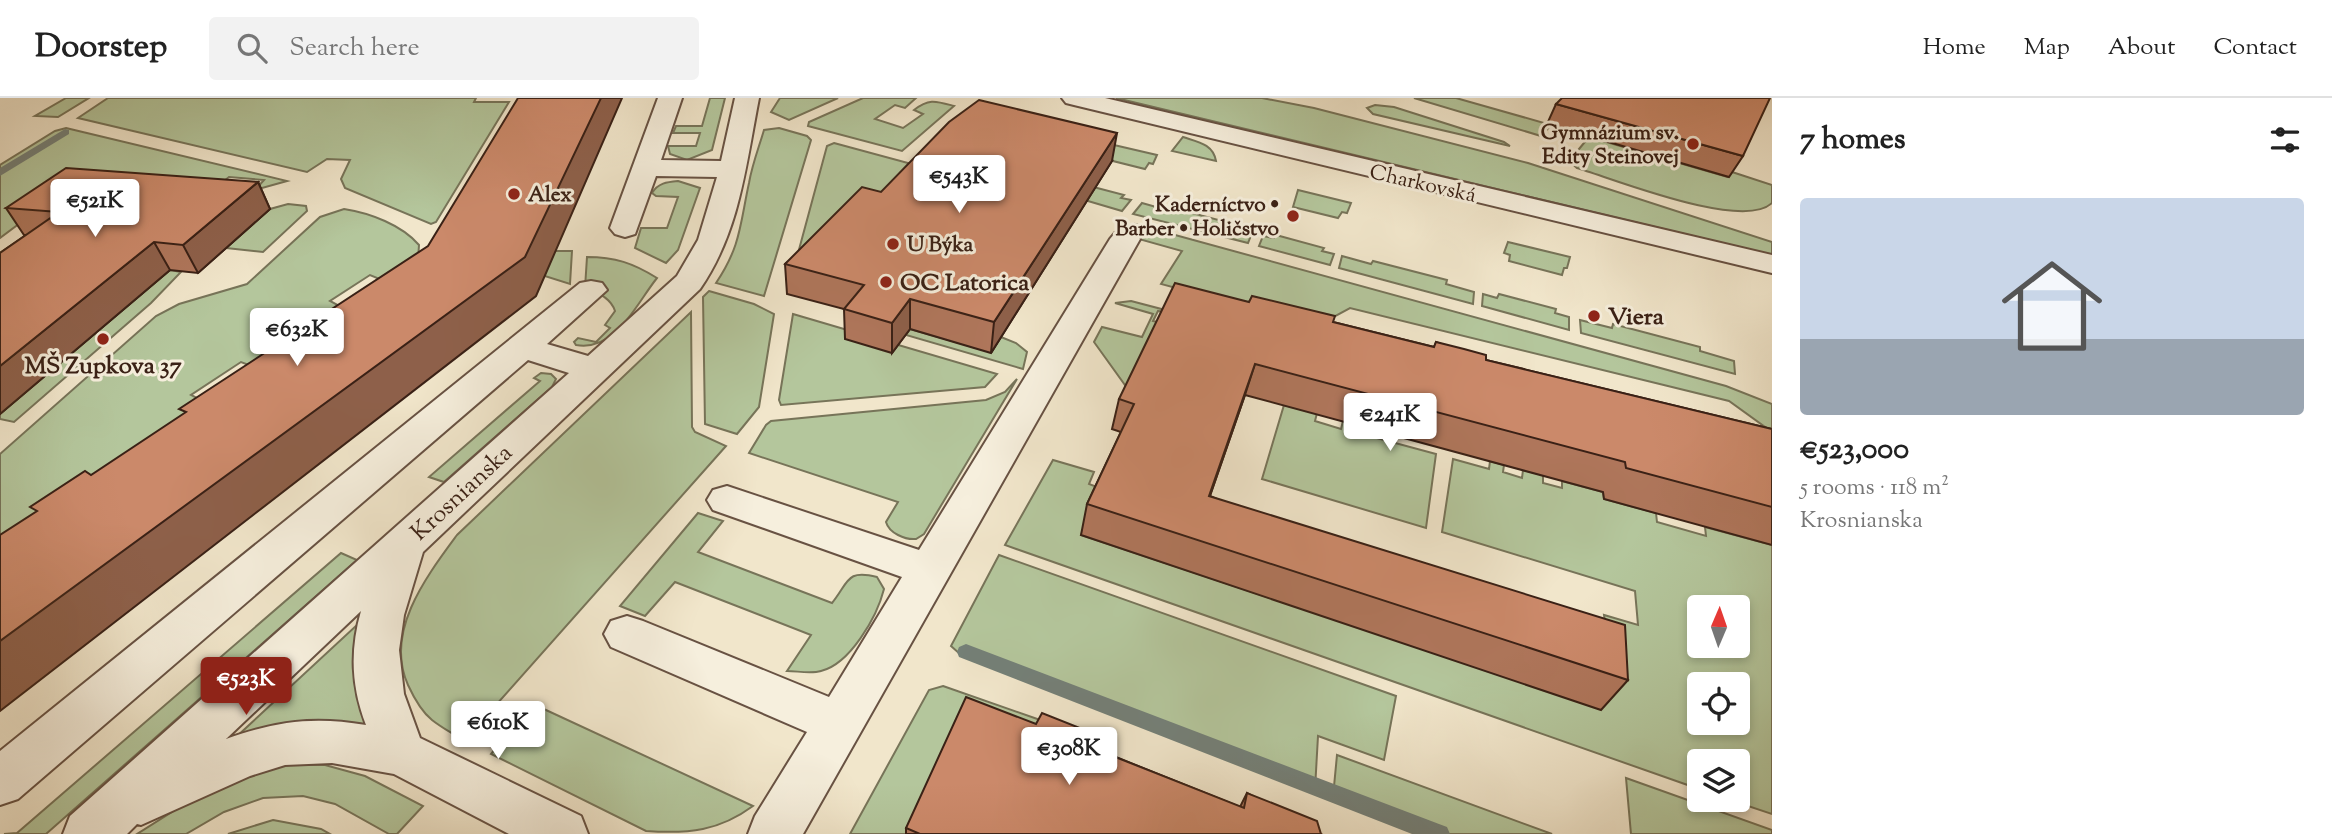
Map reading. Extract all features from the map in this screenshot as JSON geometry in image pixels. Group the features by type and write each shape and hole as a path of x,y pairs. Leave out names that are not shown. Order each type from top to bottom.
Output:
{"street":[{"path":"625,228 670,98"},
{"name":"Charkovská","path":"1074,98 1772,264"},
{"name":"Krosnianska","path":"100,824 689,282 702,265 720,226 732,169 751,104"},
{"path":"645,168 732,169"},
{"path":"774,834 1125,239"},
{"path":"0,782 591,290"},
{"path":"522,347 594,369"},
{"path":"727,500 929,570"},
{"path":"402,753 378,689 374,659 377,629 406,543"},
{"path":"627,634 838,723"},
{"path":"100,824 239,757 285,743 332,741 402,753 562,834"}],"green space":[{"path":"66,98 89,98 58,117 35,116"},
{"path":"108,98 476,98 474,102 509,102 436,222 431,224 345,188 341,179 350,160 327,159 307,172 78,118"},
{"path":"710,98 725,98 712,150 687,160 670,154 668,146 696,146 700,133 673,133 676,126 702,126"},
{"path":"780,98 838,98 789,120 771,112"},
{"path":"863,98 916,98 905,108 895,105 875,119 903,128 923,114 914,110 924,104 937,102 954,106 902,151 808,126 809,122"},
{"path":"1116,98 1262,98 1314,108 1528,163 1772,242 1772,255"},
{"path":"1414,98 1456,98 1551,125 1541,136"},
{"path":"1375,105 1394,107 1510,146 1373,114 1367,108"},
{"path":"66,128 287,181 255,190 264,180 229,177 214,189 79,179 0,238 0,165 55,131"},
{"path":"779,128 807,136 811,140 764,296 716,283 735,246 764,130"},
{"path":"1183,137 1208,147 1216,161 1172,151"},
{"path":"1589,137 1728,177 1732,172 1772,185 1772,203 1757,210 1734,211 1707,207 1577,168 1569,161"},
{"path":"834,143 908,165 787,294 827,146"},
{"path":"1114,145 1157,155 1153,164 1149,163 1145,169 1105,159"},
{"path":"678,181 700,188 678,250 666,263 635,248 641,228 667,228 678,197 656,196 652,193 660,185"},
{"path":"1082,184 1124,195 1121,198 1131,200 1122,211 1064,194"},
{"path":"1298,190 1351,203 1347,213 1342,212 1338,218 1293,207"},
{"path":"1142,203 1163,209 1166,206 1230,223 1228,226 1252,233 1248,243 1133,214"},
{"path":"288,204 306,206 307,211 263,252 226,248 270,209"},
{"path":"344,209 375,217 404,232 419,245 418,260 387,282 370,275 330,301 345,309 257,368 241,362 191,395 205,402 0,538 0,454 156,316 179,304 247,284 320,217"},
{"path":"1135,224 1726,386 1772,404 1772,432 1729,401 1350,308 1317,326 1161,284 1182,251 1128,236"},
{"path":"1276,235 1324,248 1322,251 1334,254 1330,265 1259,246 1263,236 1274,238"},
{"path":"1508,242 1570,257 1567,268 1564,268 1562,275 1509,261 1510,255 1504,253"},
{"path":"501,251 572,251 570,284 488,258"},
{"path":"1342,256 1447,280 1446,284 1474,292 1473,304 1339,268"},
{"path":"587,257 624,262 657,278 614,334 590,345 576,345 574,342 578,338 596,342 610,328 605,325 615,311 603,296 585,288"},
{"path":"170,270 181,272 151,303 14,422 0,419 0,414"},
{"path":"709,291 754,304 774,314 759,407 737,434 705,424 703,297"},
{"path":"1483,294 1497,298 1499,294 1556,309 1555,313 1569,317 1569,330 1482,306"},
{"path":"1131,301 1169,311 1158,311 1153,321 1163,323 1130,392 1094,342 1102,327 1142,337 1153,314 1115,303"},
{"path":"691,312 692,427 695,432 726,446 464,741 425,713 410,690 402,665 401,645 405,625 422,587 457,535"},
{"path":"793,314 997,374 985,387 781,405 779,400"},
{"path":"1580,320 1612,328 1613,324 1700,347 1700,351 1734,361 1735,374 1581,333"},
{"path":"910,329 991,352 1001,337 1016,343 1027,352 1023,369 906,335"},
{"path":"541,373 551,374 556,379 552,387 444,482 429,477 540,381 534,378"},
{"path":"1017,379 924,534 916,539 898,535 886,522 898,502 749,453 771,421 986,400 1005,392"},
{"path":"1284,405 1317,413 1315,421 1341,429 1343,421 1348,422 1347,430 1436,454 1426,528 1262,479"},
{"path":"1453,459 1489,469 1490,461 1504,465 1503,472 1522,478 1523,470 1543,475 1543,483 1562,488 1562,481 1603,492 1604,499 1656,513 1657,522 1706,536 1705,527 1772,545 1772,814 1750,807 1750,749 1687,749 1687,785 1005,545 1053,460 1094,472 1089,484 1102,489 1081,535 1492,672 1609,650 1604,615 1638,625 1635,591 1442,532"},
{"path":"698,513 723,521 698,552 832,603 854,576 877,577 884,589 869,625 852,649 832,667 821,671 787,671 811,635 675,582 645,616 620,606"},
{"path":"341,553 357,560 46,834 4,834 17,833"},
{"path":"999,555 1396,696 1384,760 1318,736 1315,789 961,655 951,646"},
{"path":"358,624 369,725 302,723 234,739"},
{"path":"943,686 1043,721 918,834 850,834 929,690"},
{"path":"533,704 753,806 716,826 676,832 646,831 491,754"},
{"path":"1337,755 1552,834 1427,834 1333,797"},
{"path":"277,764 325,765 365,776 423,806 397,834 389,834 335,804 303,796 263,798 224,812 186,834 137,834 202,793"},
{"path":"1626,778 1687,800 1687,812 1721,812 1772,830 1772,834 1631,834"},
{"path":"273,820 321,829 330,834 228,834"}],"building":[{"path":"518,98 601,98 525,257 0,641 0,535 37,511 30,507 85,471 91,475 186,412 179,409 428,246"},
{"path":"1562,98 1770,98 1743,156 1556,104"},
{"path":"979,100 1117,133 994,322 910,299 892,323 844,309 864,285 785,264 862,187 881,192 949,122"},
{"path":"66,168 258,182 183,245 154,242 0,366 0,253 59,212 6,208"},
{"path":"1175,283 1249,302 1252,296 1335,316 1333,322 1434,347 1436,342 1486,355 1486,360 1772,429 1772,507 1626,468 1625,462 1255,364 1209,496 1625,625 1628,680 1087,504 1134,404 1119,399"},
{"path":"966,697 1036,724 1042,713 1105,738 1100,751 1244,808 1247,793 1317,821 1321,834 920,834 906,828"}],"waterway":[{"path":"0,173 65,132"},
{"path":"966,652 1439,834"}],"place":[{"name":"Gymnázium sv. Edity Steinovej","path":"1693,144"},
{"name":"Alex","path":"514,194"},
{"name":"Kaderníctvo • Barber • Holičstvo","path":"1293,216"},
{"name":"U Býka","path":"893,244"},
{"name":"OC Latorica","path":"886,282"},
{"name":"Viera","path":"1594,316"},
{"name":"MŠ Zupkova 37","path":"103,339"}]}
